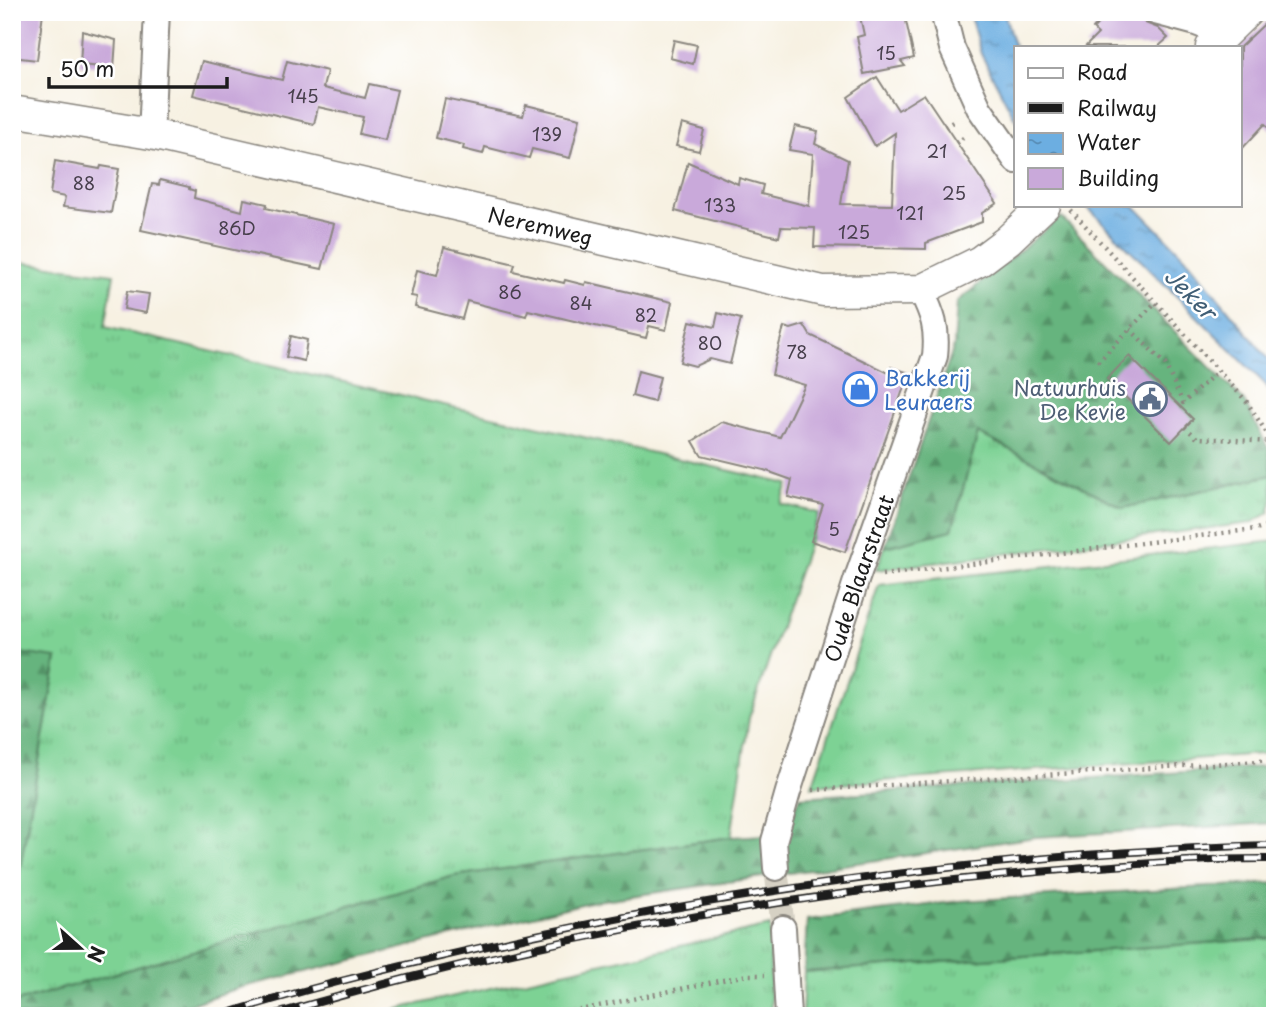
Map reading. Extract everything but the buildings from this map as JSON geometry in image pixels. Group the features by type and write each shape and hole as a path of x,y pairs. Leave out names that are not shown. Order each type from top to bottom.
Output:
{"street":[{"path":"151,134 157,12"},
{"path":"943,12 952,48 979,108 1014,157"},
{"path":"1156,12 1196,23 1217,41 1247,12"},
{"name":"Neremweg","path":"12,111 151,134 823,290 922,290 980,261 1008,240 1044,206"},
{"name":"Oude Blaarstraat","path":"776,868 774,841 788,792 857,578 935,356 937,334 922,290"},
{"path":"783,928 788,1016"}],"path":[{"path":"945,127 956,120"},
{"path":"956,143 966,136"},
{"path":"1066,206 1247,402 1274,444"},
{"path":"1098,362 1156,303"},
{"path":"1130,329 1165,364 1183,403 1219,371"},
{"path":"1185,427 1197,438 1274,444"},
{"path":"857,578 1256,529 1275,523"},
{"path":"788,792 1275,760"},
{"path":"551,1016 747,975 787,975"}],"green space":[{"path":"1061,217 1244,401 1269,450 1272,475 1123,508 978,433 952,530 885,547 954,346 957,302"},
{"path":"12,261 114,274 105,327 788,484 781,504 819,513 749,718 731,837 454,876 12,1003 12,913 57,659 12,652"},
{"path":"978,433 1123,508 1272,475 1273,499 1269,513 1251,523 876,570 885,547 952,530"},
{"path":"1275,541 1275,753 812,786 879,585"},
{"path":"12,652 57,658 12,913"},
{"path":"1275,766 1275,823 1036,837 590,902 235,989 156,1016 12,1016 12,1003 454,876 731,837 766,835 781,839 800,797"},
{"path":"1275,883 1275,938 804,972 807,920 960,901"},
{"path":"770,926 771,1016 373,1016 410,1006"},
{"path":"1275,938 1275,1016 802,1016 804,972"}],"water":[{"path":"969,12 1004,12 1014,46 1014,117 981,54"},
{"name":"Jeker","path":"1086,206 1135,206 1187,259 1275,367 1275,401 1266,385"}],"tunnel":[{"path":"776,868 783,928"}],"railway":[{"path":"219,1016 334,983 527,937 736,897 805,886 1016,861 1275,845"},
{"path":"269,1016 507,954 668,921 830,895 1074,869 1225,859 1275,859"}],"place":[{"name":"Bakkerij Leuraers","path":"860,389"},
{"name":"Natuurhuis De Kevie","path":"1150,399"}]}
